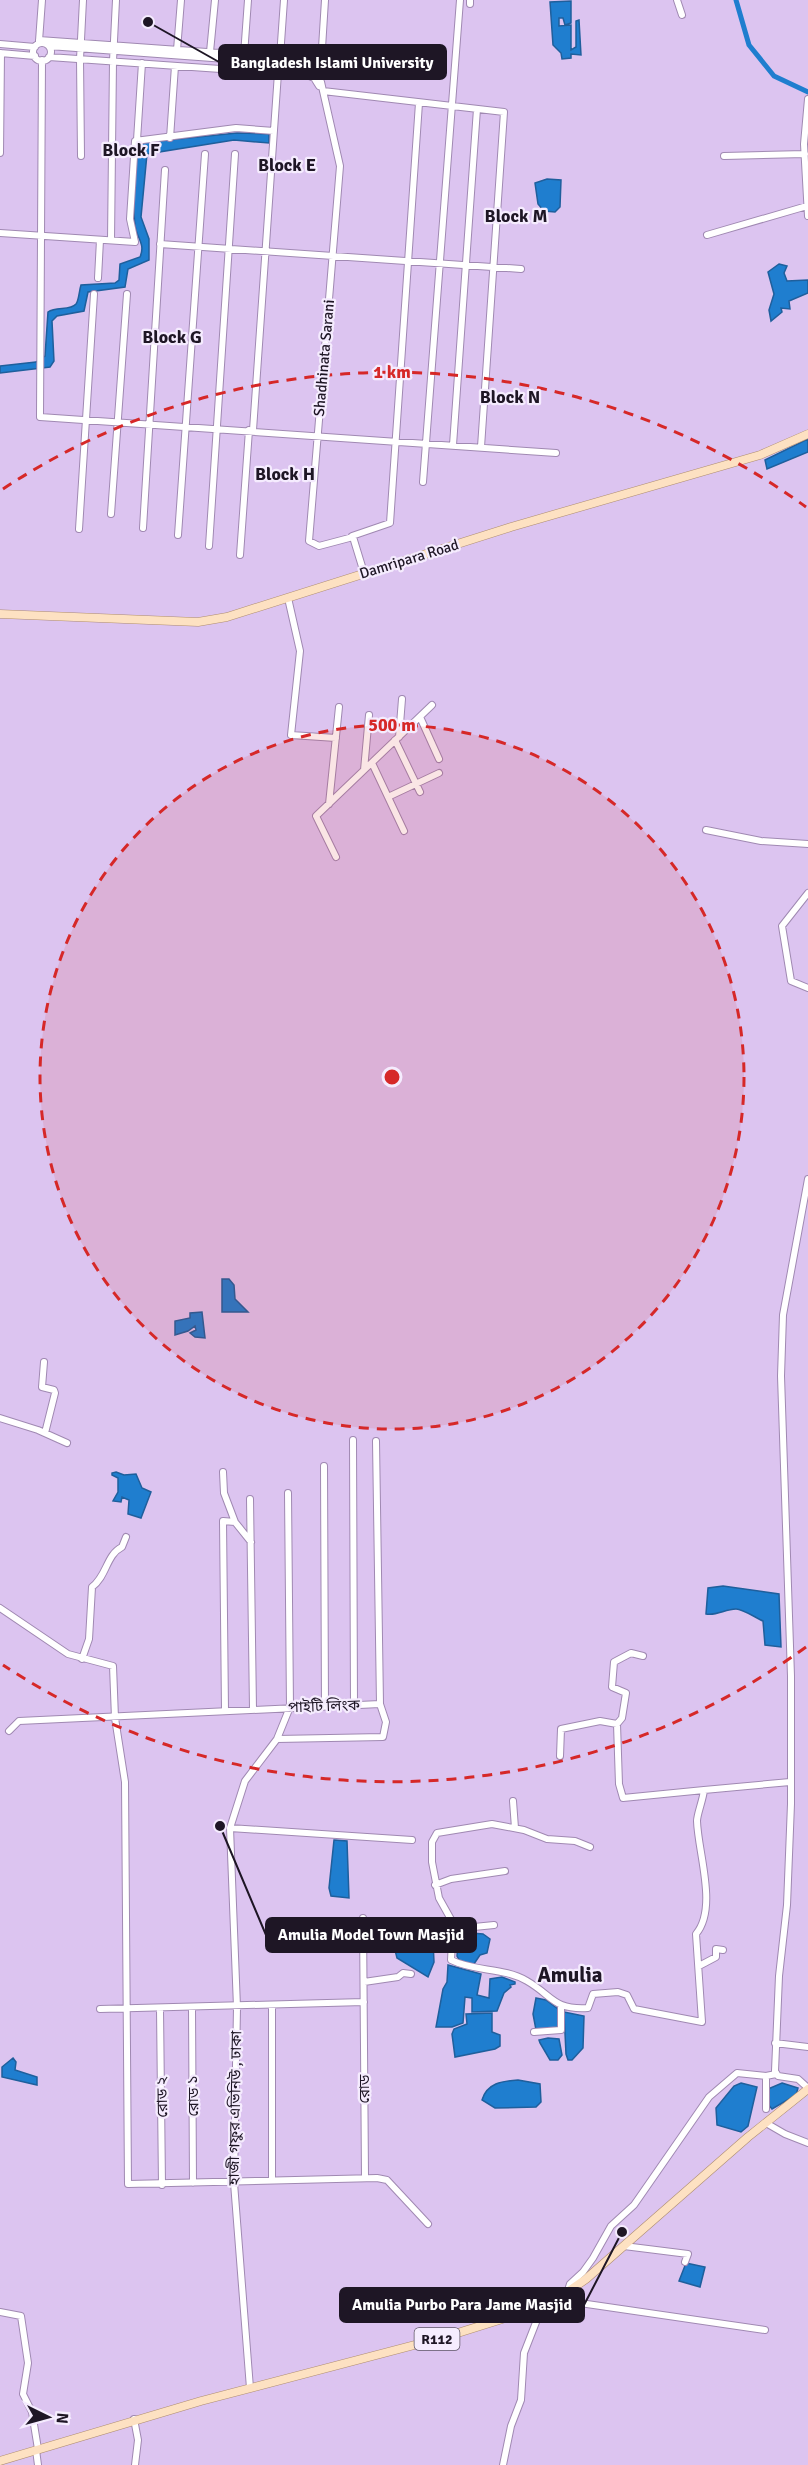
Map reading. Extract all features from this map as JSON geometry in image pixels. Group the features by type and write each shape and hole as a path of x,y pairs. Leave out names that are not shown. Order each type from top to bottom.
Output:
{"main road":[{"name":"Damripara Road","path":"0,614 198,622 227,617 364,573 760,455 808,434"},
{"name":"R112","path":"0,2461 134,2420 434,2340 542,2307 565,2295 808,2089"}],"street":[{"path":"35,56 42,0"},
{"path":"81,156 80,46 83,0"},
{"path":"111,240 112,61 117,0"},
{"path":"177,50 181,0"},
{"path":"210,52 214,0"},
{"path":"244,55 248,0"},
{"path":"280,57 284,0"},
{"path":"323,92 321,63 325,0"},
{"path":"423,482 450,106 460,0"},
{"path":"677,0 682,15"},
{"path":"0,44 113,48 307,65 321,63"},
{"path":"37,44 80,46"},
{"path":"49,46 49,57"},
{"path":"113,48 280,57 321,63"},
{"path":"0,153 1,53 35,56 42,60"},
{"path":"42,60 49,57 306,75 314,78 323,92"},
{"path":"42,60 40,417 426,442 556,453"},
{"path":"0,233 135,242 130,219 142,63"},
{"path":"306,75 307,65"},
{"path":"307,65 317,73 323,92"},
{"path":"170,138 175,66"},
{"path":"240,555 278,73"},
{"path":"323,92 504,112 481,447"},
{"name":"Shadhinata Sarani","path":"323,92 340,166 309,543 319,546 352,536"},
{"path":"808,99 805,154 808,216"},
{"path":"364,573 352,536 390,523 419,103"},
{"path":"453,445 477,109"},
{"path":"137,140 170,138 236,128 274,130"},
{"path":"178,535 205,154"},
{"path":"209,546 235,154"},
{"path":"724,156 805,154"},
{"path":"143,528 165,170"},
{"path":"707,235 807,206"},
{"path":"98,278 100,240"},
{"path":"160,244 520,269"},
{"path":"79,529 94,294"},
{"path":"111,514 127,294"},
{"path":"288,598 300,651 291,735 336,738"},
{"path":"402,699 397,739 420,792"},
{"path":"336,857 316,816 432,705"},
{"path":"329,804 339,707"},
{"path":"364,770 369,715"},
{"path":"420,717 439,759"},
{"path":"372,763 404,831"},
{"path":"388,797 439,773"},
{"path":"706,830 761,841 808,844"},
{"path":"808,894 789,917 782,932 791,981 808,988"},
{"path":"776,2074 775,2043 787,1905 791,1676 781,1350 784,1299 808,1179"},
{"path":"44,1362 42,1387 54,1390 55,1393 45,1433"},
{"path":"0,1418 67,1443"},
{"path":"353,1440 354,1705"},
{"name":"পাইটি লিংক","path":"9,1731 19,1722 380,1704 376,1442"},
{"path":"324,1466 325,1707"},
{"path":"223,1472 224,1493 235,1522 251,1542"},
{"path":"288,1493 290,1707 277,1740 245,1782 230,1828 412,1840"},
{"path":"250,1499 253,1709"},
{"path":"225,1710 223,1521 235,1522"},
{"path":"82,1659 90,1631 92,1587 100,1581 113,1551 122,1547 126,1537"},
{"path":"0,1608 40,1637 82,1659 113,1665 115,1718 125,1782 128,2184 234,2183 365,2176 387,2180 428,2224"},
{"path":"643,1656 631,1653 614,1662 612,1687 626,1693 622,1718 617,1724 619,1784 623,1798 790,1782"},
{"path":"277,1740 383,1737 386,1722 380,1704"},
{"path":"560,1756 561,1730 600,1721 617,1724"},
{"path":"590,1847 575,1841 547,1839 515,1828 492,1824 437,1833 432,1842 435,1885 454,1929 451,1960 463,1966 497,1970 527,1981 561,2007 588,2008 593,1994 618,1992 627,1995 634,2009 702,2022 696,1934 704,1924 705,1878 698,1842 697,1817 702,1808 704,1790"},
{"path":"513,1802 515,1828"},
{"name":"হাজী গফুর এভিনিউ , ঢাকা","path":"230,1828 237,2007 234,2183 250,2388"},
{"path":"435,1885 451,1879 505,1871"},
{"name":"রোড","path":"363,1918 365,2176"},
{"path":"454,1929 494,1925"},
{"path":"699,1966 716,1957 716,1949 723,1950"},
{"path":"364,1982 398,1977 403,1973 411,1974"},
{"path":"100,2009 364,2002"},
{"path":"272,2005 273,2180"},
{"path":"534,2032 561,2030 561,2007"},
{"name":"রোড ১","path":"192,2008 193,2183"},
{"name":"রোড ২","path":"160,2009 162,2185"},
{"path":"775,2043 808,2048"},
{"path":"765,2330 580,2303 565,2295 570,2284 593,2258 610,2226 634,2205 709,2097 737,2073 766,2076 776,2074 798,2079 808,2089"},
{"path":"766,2076 766,2109"},
{"path":"766,2123 808,2143"},
{"path":"624,2246 688,2254 685,2262"},
{"path":"503,2465 521,2400 524,2353 542,2307"},
{"path":"0,2312 21,2316 28,2363 23,2394 32,2412 38,2465"},
{"path":"134,2420 138,2440 135,2465"}],"water":[{"path":"571,1 571,23 565,25 563,18 559,18 559,26 571,25 571,50 576,47 576,21 579,20 581,55 571,54 571,58 562,59 561,53 553,45 550,2"},
{"path":"237,133 269,134 269,143 234,140 147,154 141,217 149,239 149,260 128,269 125,287 88,292 84,311 57,316 52,321 54,361 50,367 0,373 0,366 36,362 45,356 48,312 76,304 81,285 115,283 119,280 120,264 140,257 142,248 134,218 135,171 139,143"},
{"path":"547,179 561,180 560,207 555,212 544,211 538,204 535,183"},
{"path":"779,264 787,266 784,273 787,281 808,280 808,293 789,301 790,309 781,308 782,312 771,321 769,310 774,294 768,272"},
{"path":"808,439 808,452 767,469 765,460"},
{"path":"222,1279 229,1279 234,1285 235,1299 248,1312 222,1312"},
{"path":"202,1312 205,1338 195,1337 190,1333 196,1330 195,1326 175,1335 175,1321 190,1318 190,1313"},
{"path":"116,1472 124,1475 136,1474 142,1488 151,1492 141,1518 128,1514 129,1500 122,1497 121,1502 113,1501 118,1492 118,1478 112,1475"},
{"path":"723,1586 779,1594 781,1647 765,1645 763,1621 746,1612 736,1609 706,1614 708,1588"},
{"path":"334,1840 347,1841 349,1898 331,1896 329,1888"},
{"path":"459,1932 483,1934 490,1939 487,1953 480,1955 474,1964 461,1963 457,1956"},
{"path":"395,1937 433,1941 434,1962 428,1977 397,1958 393,1942"},
{"path":"448,1965 481,1974 477,1995 489,1998 490,1979 502,1977 515,1984 510,1985 511,1987 504,1993 497,2011 472,2012 472,1998 465,1997 463,2023 452,2027 436,2027 443,1989 447,1982"},
{"path":"536,1998 546,2000 558,2009 558,2027 536,2030 533,2014"},
{"path":"564,2012 584,2016 583,2048 572,2060 568,2060 566,2054"},
{"path":"492,2013 492,2032 500,2035 500,2046 455,2057 452,2034 454,2029 467,2024 466,2014"},
{"path":"559,2039 562,2055 558,2060 550,2060 540,2043 539,2040"},
{"path":"13,2058 16,2062 15,2070 37,2077 37,2085 2,2077 2,2067"},
{"path":"518,2080 540,2084 541,2102 536,2107 495,2108 482,2100 491,2086"},
{"path":"741,2083 757,2087 748,2126 741,2132 717,2125 716,2108 734,2086"},
{"path":"782,2083 798,2088 796,2095 772,2109 768,2104 768,2089"},
{"path":"686,2263 705,2267 700,2287 679,2281"}],"waterway":[{"path":"736,0 749,45 774,76 808,92"}],"place":[{"name":"Bangladesh Islami University","path":"148,22"},
{"name":"Amulia Model Town Masjid","path":"220,1826"},
{"name":"Amulia Purbo Para Jame Masjid","path":"622,2232"}],"district":[{"name":"Block F","path":"131,150"},
{"name":"Block E","path":"287,165"},
{"name":"Block M","path":"516,216"},
{"name":"Block G","path":"172,337"},
{"name":"Block N","path":"510,397"},
{"name":"Block H","path":"285,474"},
{"name":"Amulia","path":"570,1975"}]}
